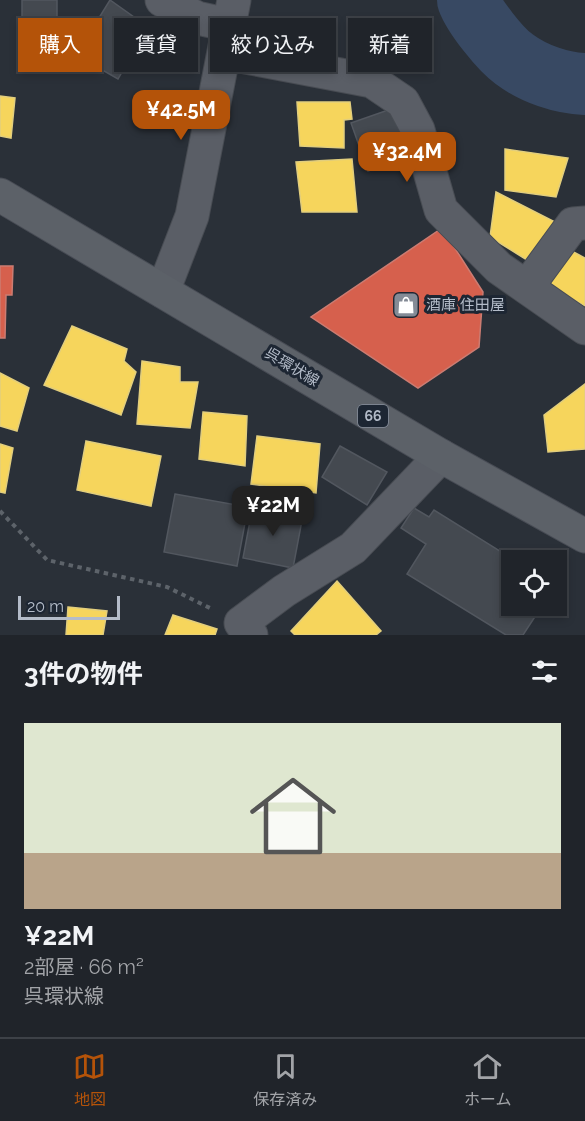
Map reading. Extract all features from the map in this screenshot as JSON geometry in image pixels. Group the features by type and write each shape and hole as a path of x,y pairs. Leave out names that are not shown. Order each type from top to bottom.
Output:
{"main road":[{"name":"呉環状線","path":"0,195 441,456 585,537"}],"street":[{"path":"162,0 197,18 210,21"},
{"path":"336,67 372,81 404,102 418,130 441,210 499,268 585,328"},
{"path":"163,291 192,216 220,72"},
{"path":"527,287 573,224 585,223"},
{"path":"246,629 284,591 353,548 441,456"}],"path":[{"path":"0,511 47,560 166,587 246,629"}],"building: 住宅":[{"path":"0,96 15,98 11,138 0,136"},
{"path":"297,102 350,102 352,119 344,120 344,148 300,146"},
{"path":"505,149 568,158 556,197 505,190"},
{"path":"352,159 357,212 302,212 296,162"},
{"path":"496,192 559,224 535,265 490,237"},
{"path":"566,248 585,258 585,306 548,285"},
{"path":"72,326 127,349 124,361 136,372 121,415 44,385"},
{"path":"142,361 180,367 180,382 198,382 190,428 137,424"},
{"path":"0,373 29,388 17,431 0,426"},
{"path":"585,384 585,449 548,452 544,415"},
{"path":"203,412 247,416 245,466 199,459"},
{"path":"257,436 320,444 316,493 251,484"},
{"path":"86,441 161,456 151,506 77,490"},
{"path":"0,444 13,448 5,493 0,492"},
{"path":"337,581 381,631 376,635 295,635 291,631"},
{"path":"68,607 107,611 103,635 66,635"},
{"path":"173,615 217,629 215,635 165,635"}],"building: 商業":[{"name":"酒庫 住田屋","path":"442,228 483,292 479,347 418,388 311,317"},
{"path":"0,266 13,266 12,295 6,295 5,338 0,338"}],"building: その他":[{"path":"22,0 57,0 57,18 22,18"},
{"path":"110,0 135,18 114,18 114,72 122,72 118,79 102,70 102,18 99,18"},
{"path":"394,108 411,155 368,171 351,123"},
{"path":"340,446 387,472 367,505 322,477"},
{"path":"175,494 248,507 237,566 164,552"},
{"path":"253,505 303,515 293,568 243,558"},
{"path":"414,508 429,517 434,510 501,552 501,616 535,616 523,635 506,635 407,574 426,544 401,528"}],"waterway":[{"path":"468,0 488,32 514,59 548,77 585,84"}],"place":[{"name":"酒庫 住田屋","path":"406,305"}]}
